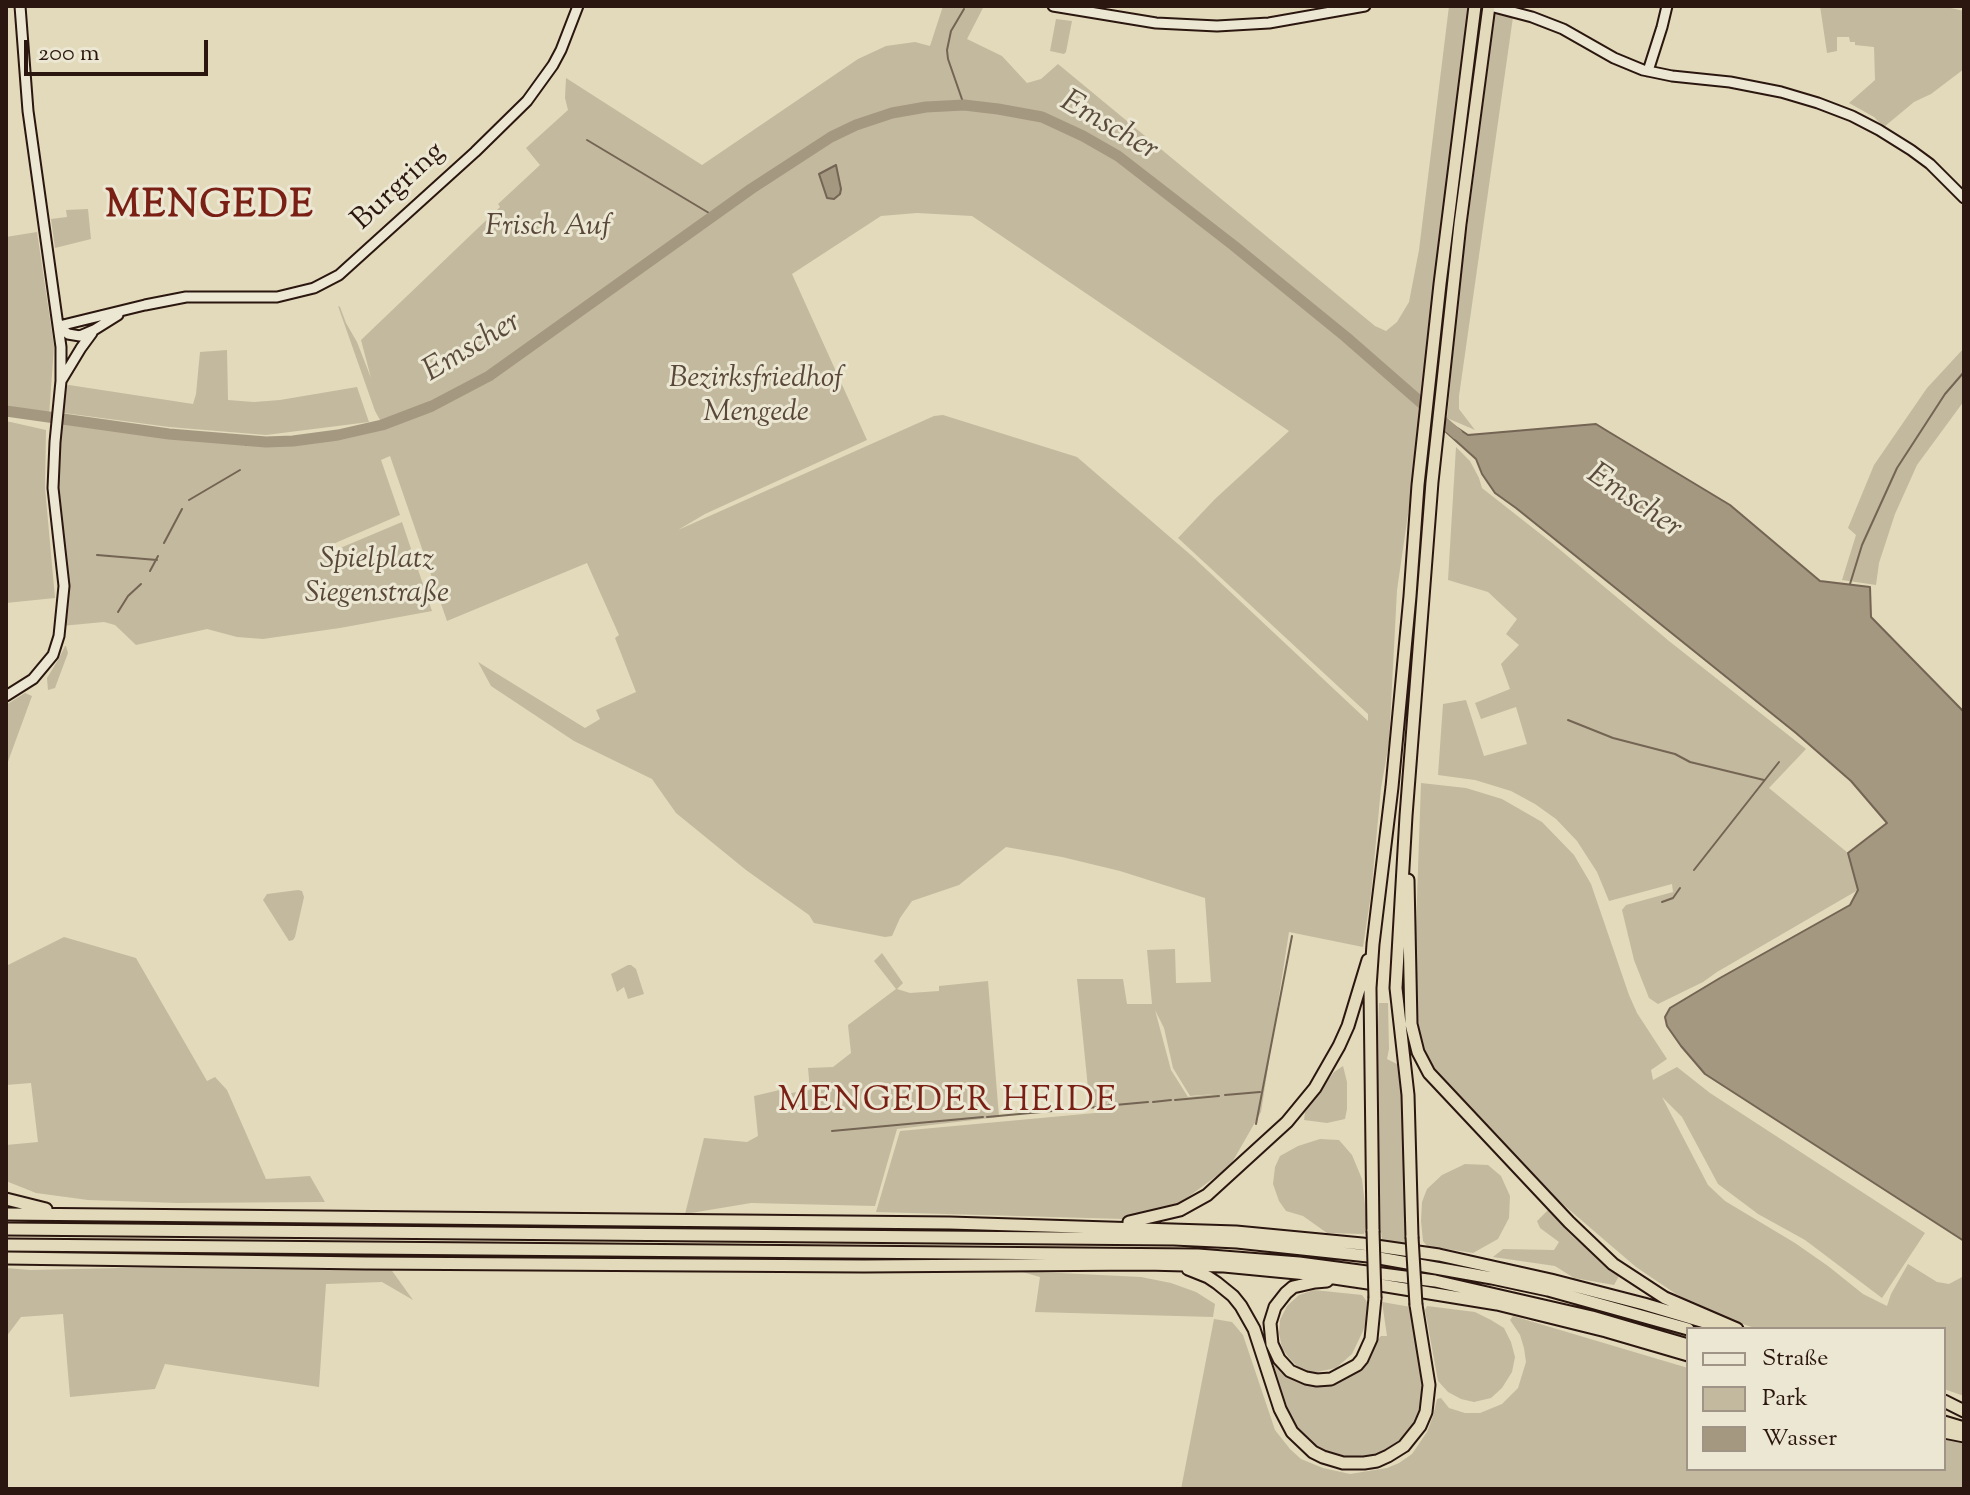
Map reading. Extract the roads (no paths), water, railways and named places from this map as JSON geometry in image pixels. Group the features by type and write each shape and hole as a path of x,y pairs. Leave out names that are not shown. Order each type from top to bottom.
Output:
{"highway":[{"path":"1368,1283 1315,1282 1293,1287 1286,1293 1275,1307 1270,1323 1272,1344 1279,1359 1290,1371 1306,1378 1331,1379 1349,1371 1362,1359 1371,1339 1375,1298 1370,988 1373,944 1392,787 1431,372 1443,314 1453,285 1489,6"},
{"path":"1179,1266 1208,1277 1241,1306 1254,1329 1280,1409 1292,1432 1313,1452 1343,1463 1377,1461 1404,1446 1420,1426 1426,1412 1429,1385 1416,1305 1408,1095 1396,988 1408,788 1443,382 1440,284 1474,12"},
{"path":"1406,816 1411,1024 1418,1052 1429,1073 1563,1216 1613,1264 1665,1298 1732,1327"},
{"path":"1066,1225 1123,1223 1164,1215 1193,1204 1228,1178 1287,1122 1329,1066 1348,1026 1373,944"},
{"path":"6,1199 78,1215"},
{"path":"6,1214 1066,1225 1248,1233 1439,1255 1551,1280 1721,1327"},
{"path":"6,1229 1174,1239 1299,1248 1381,1258 1548,1290 1686,1328"},
{"path":"6,1245 1198,1255 1369,1271 1448,1284 1581,1314 1686,1344"},
{"path":"6,1258 1239,1267 1368,1283 1484,1302 1548,1315 1686,1354"}],"main road":[{"name":"Burgring","path":"59,326 186,297 277,297 314,288 339,275 527,101 561,50 578,6"},
{"path":"1053,6 1156,23 1217,26 1269,23 1365,6"},
{"path":"1489,6 1563,29 1614,58 1648,71 1781,92 1852,116 1911,150 1964,198"},
{"path":"1648,71 1667,6"},
{"path":"6,696 33,679 53,655 58,642 64,597 63,563 53,488 61,347 36,175 18,10"},
{"path":"59,326 72,336 83,335 125,311"},
{"path":"61,381 94,330"}],"water":[{"path":"836,165 840,194 834,199 827,198 819,174"},
{"path":"1447,421 1468,435 1596,424 1730,505 1820,581 1870,587 1871,617 1964,712 1964,1241 1705,1074 1681,1046 1667,1026 1665,1017 1670,1008 1850,905 1858,890 1848,853 1887,823 1851,781 1796,733 1495,493 1476,459 1446,432"}],"waterway":[{"path":"964,9 951,31 947,50 964,105"},
{"name":"Emscher","path":"6,411 169,434 266,442 338,435 382,425 432,406 489,376 751,189 831,137 892,113 964,105 1042,117 1118,156 1346,337 1457,434"},
{"path":"587,140 714,216"},
{"path":"1850,584 1862,545 1897,468 1945,394 1964,372"},
{"name":"Emscher","path":"246,445 247,441"},
{"path":"189,500 240,470"},
{"path":"164,543 182,509"},
{"path":"97,555 157,560"},
{"path":"150,571 158,556"},
{"path":"118,612 128,596 141,584"},
{"path":"1568,720 1613,738 1675,754 1690,762 1764,780"},
{"path":"1694,870 1779,762"},
{"path":"1662,902 1673,898 1680,888"},
{"path":"1256,1124 1292,936"},
{"path":"1225,1095 1260,1092"},
{"path":"1175,1100 1219,1096"},
{"path":"1153,1102 1171,1100"},
{"path":"1104,1106 1148,1102"},
{"path":"1086,1108 1099,1107"},
{"path":"987,1117 1074,1109"},
{"path":"832,1131 983,1117"}],"district":[{"name":"MENGEDE","path":"210,210"},
{"name":"MENGEDER HEIDE","path":"948,1104"}],"park label":[{"name":"Frisch Auf","path":"548,229"},
{"name":"Bezirksfriedhof Mengede","path":"756,398"},
{"name":"Spielplatz Siegenstraße","path":"377,579"}]}
